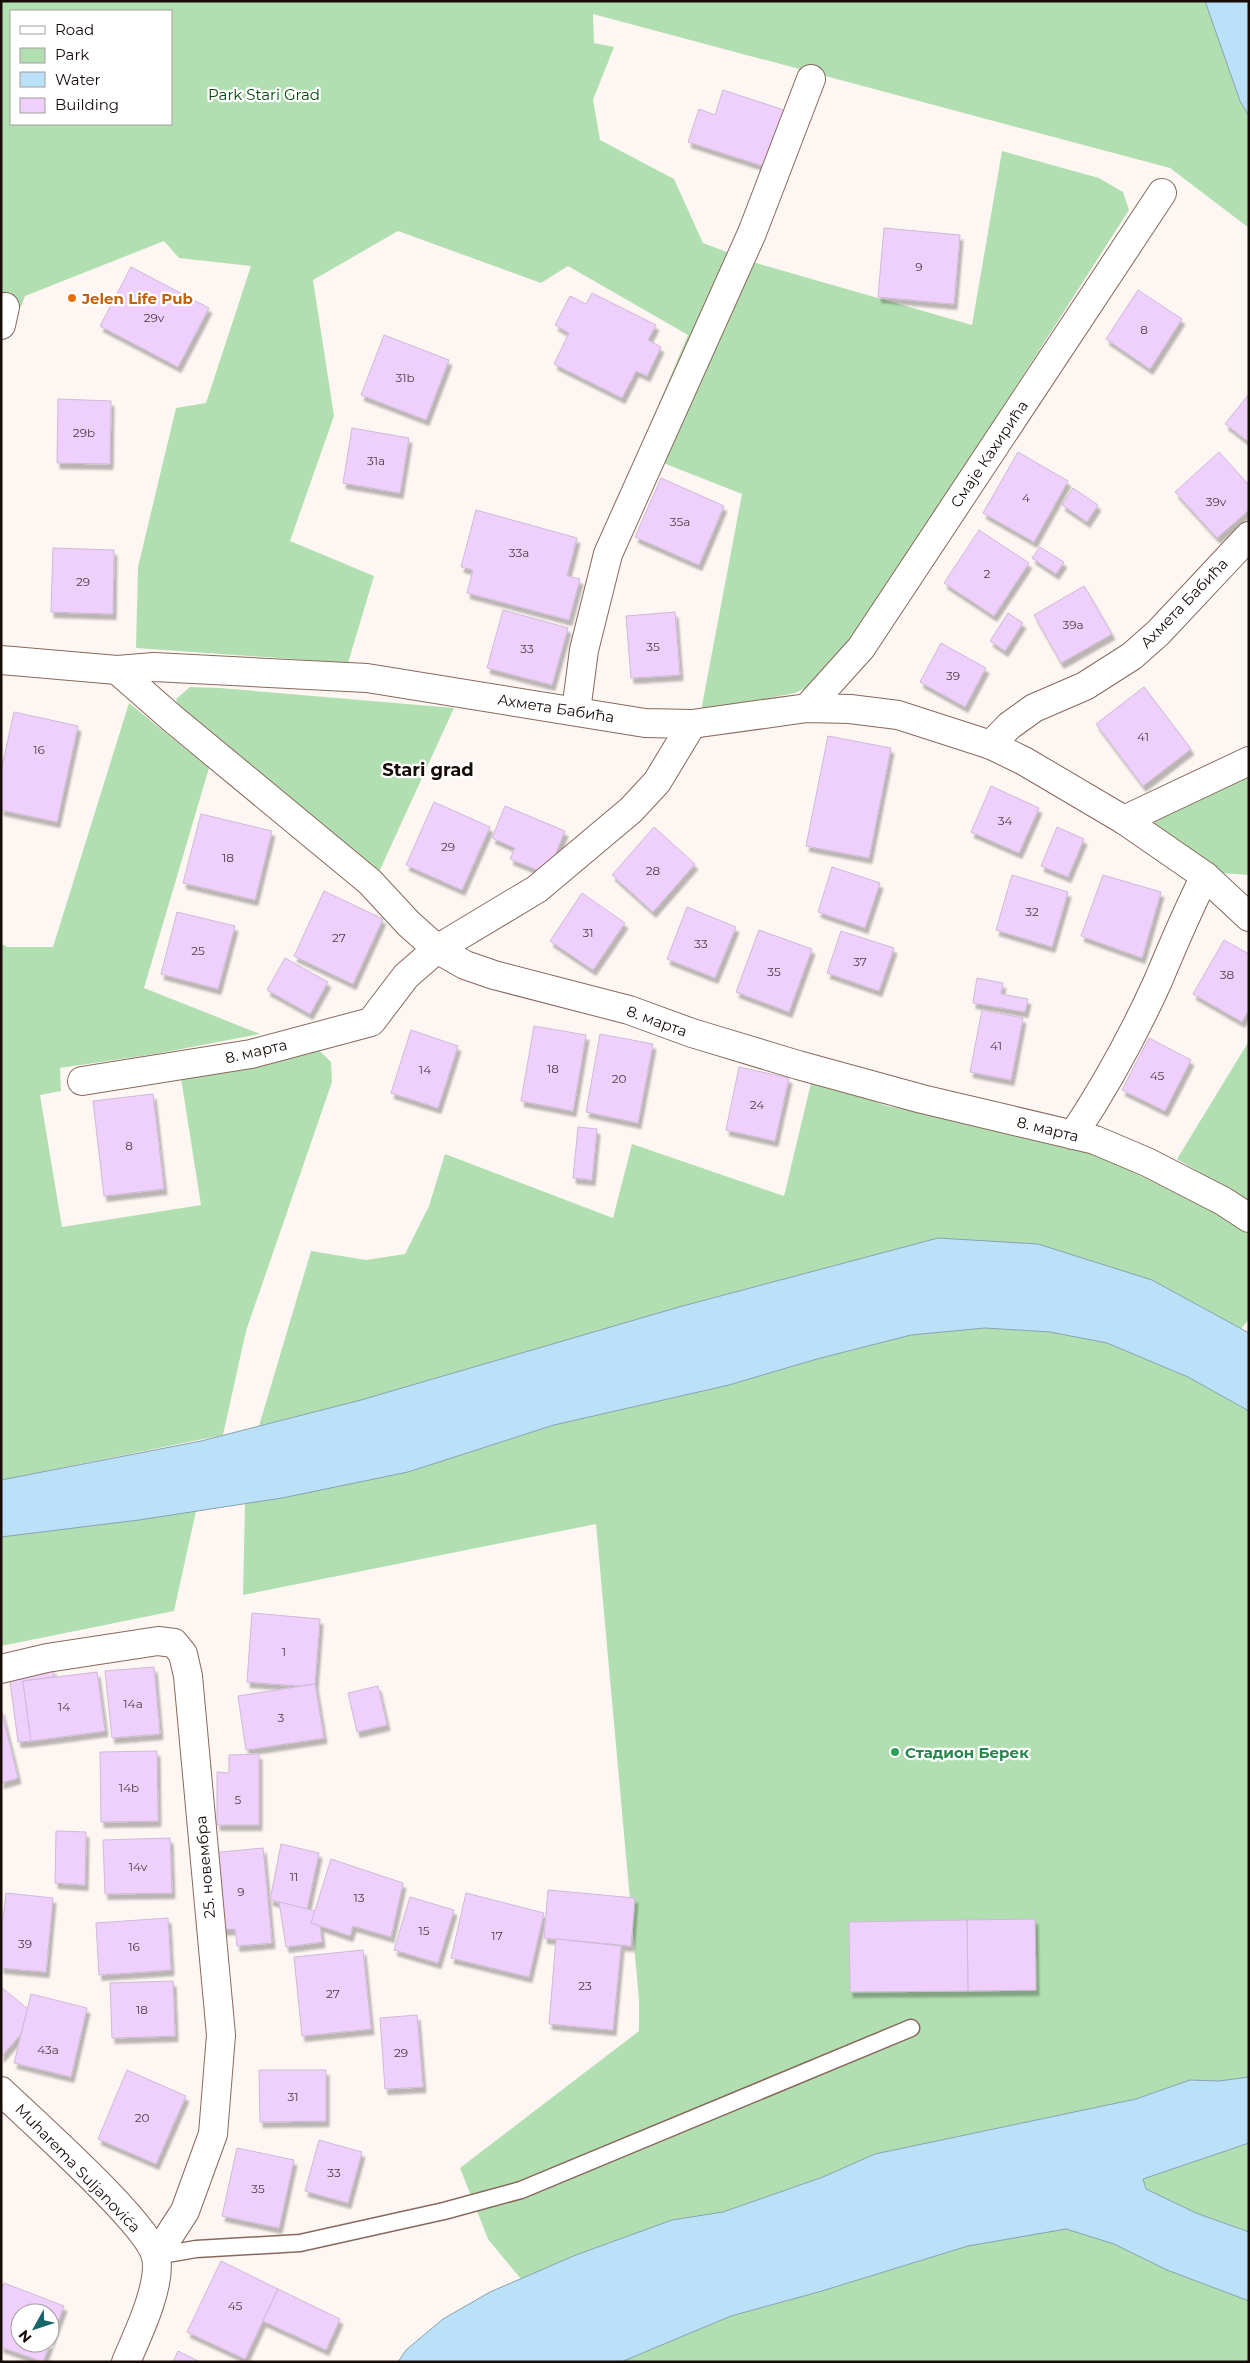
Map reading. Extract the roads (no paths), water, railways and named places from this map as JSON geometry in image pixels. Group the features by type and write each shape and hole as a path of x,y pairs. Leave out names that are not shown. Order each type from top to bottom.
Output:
{"street":[{"path":"576,711 584,650 608,554 752,233 811,79"},
{"name":"Смaје Кахирића","path":"807,708 861,648 1162,193"},
{"name":"Ахмета Бабића","path":"991,745 1010,726 1034,708 1085,686 1132,656 1158,633 1249,536"},
{"name":"Ахмета Бабића","path":"1,660 117,670 154,667 367,678 645,723 692,724 807,708 850,709 898,715 991,745 1024,761 1124,820 1205,876 1249,917"},
{"path":"117,670 173,719 370,882 409,924 437,949 537,889 631,810 658,782 692,724"},
{"path":"1124,820 1249,761"},
{"path":"1073,1135 1096,1100 1157,982 1184,918 1205,876"},
{"name":"8. марта","path":"82,1081 251,1054 371,1022 406,976 437,949 466,965 494,975 629,1010 692,1033 798,1065 922,1099 1095,1140 1147,1162 1223,1201 1249,1218"},
{"name":"25. новембра","path":"1,1669 48,1658 158,1641 174,1643 183,1654 188,1676 221,2035 213,2134 185,2211 156,2256"},
{"name":"Muharema Suljanovića","path":"1,2091 108,2195 141,2230 156,2256"},
{"path":"126,2362 143,2323 156,2278 156,2256"}],"lane":[{"path":"156,2256 196,2249 300,2243 444,2211 521,2190 912,2028"}],"water":[{"path":"1205,1 1249,1 1249,116 1240,101"},
{"path":"938,1238 1038,1244 1152,1280 1249,1333 1249,1411 1188,1377 1107,1343 1050,1332 985,1328 911,1335 817,1359 729,1385 554,1425 408,1472 282,1498 139,1520 1,1537 1,1480 201,1441 361,1400 679,1307"},
{"path":"1249,2077 1249,2143 1143,2179 1146,2189 1196,2213 1249,2232 1249,2301 1167,2270 1114,2244 1066,2229 968,2246 822,2291 731,2316 621,2362 398,2362 406,2350 443,2319 490,2292 576,2255 672,2220 723,2212 823,2177 875,2154 1136,2099 1190,2080 1219,2081"}],"place":[{"name":"Jelen Life Pub","path":"72,298"},
{"name":"Стадион Берек","path":"895,1752"}],"district":[{"name":"Stari grad","path":"428,770"}],"park label":[{"name":"Park Stari Grad","path":"264,94"}]}
